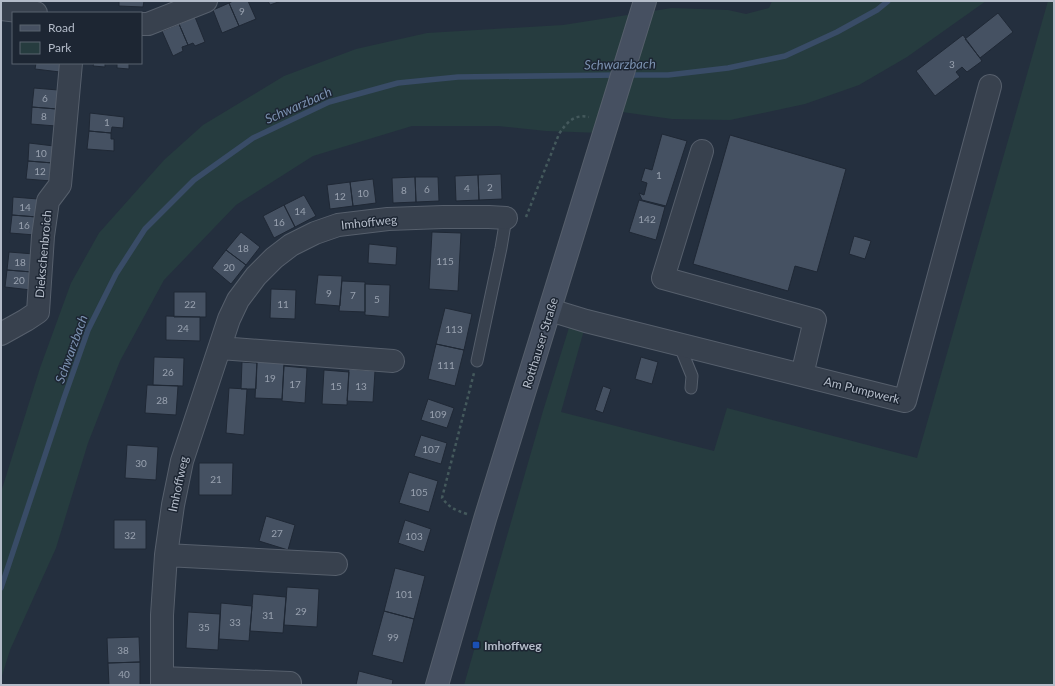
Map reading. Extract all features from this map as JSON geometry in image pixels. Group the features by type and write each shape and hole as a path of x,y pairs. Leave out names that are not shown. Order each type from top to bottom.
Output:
{"main road":[{"name":"Rotthauser Straße","path":"437,685 485,519 646,1"}],"street":[{"path":"153,15 206,1"},
{"path":"1,10 24,12"},
{"name":"Diekschenbroich","path":"1,334 38,312 43,236 48,200 60,185 71,64"},
{"name":"Am Pumpwerk","path":"550,310 586,321 905,401 990,86"},
{"path":"702,151 663,278 815,320 802,375"},
{"name":"Imhoffweg","path":"290,683 162,681 162,615 166,555 173,505 182,461 229,319 238,300 256,276 274,258 291,245 315,233 338,225 388,219 443,217 516,218"},
{"path":"220,348 393,360"},
{"path":"166,555 336,564"}],"lane":[{"path":"477,361 501,248 516,218"},
{"path":"679,344 692,376 691,388"}],"path":[{"path":"516,218 564,127 571,120 577,117 610,116"},
{"path":"477,361 442,498 456,511 485,519"}],"green space":[{"path":"772,1 986,1 907,57 859,85 805,104 730,120 672,119 615,111 601,133 546,131 498,126 412,126 313,156 236,205 164,280 120,361 88,443 56,548 10,650 1,679 1,492 40,368 71,283 99,233 164,160 203,125 284,76 356,49 427,33 563,25 672,8 728,10 746,14 769,8"},
{"path":"1048,1 1054,1 1054,685 464,685 543,411 572,318 586,323 561,412 714,451 727,408 917,458"}],"building":[{"path":"119,1 144,1 143,7 119,6"},
{"path":"233,1 248,1 256,19 239,26 229,3"},
{"path":"268,1 281,1 270,5"},
{"path":"229,3 239,26 222,33 213,10"},
{"path":"998,13 1013,32 980,58 965,39"},
{"path":"195,17 205,42 195,46 193,43 188,45 179,24"},
{"path":"179,24 188,45 182,47 183,51 173,56 162,31"},
{"path":"963,35 982,61 967,72 962,67 956,72 960,77 935,96 916,71"},
{"path":"36,64 60,64 60,72 35,69"},
{"path":"94,64 105,64 105,67 93,66"},
{"path":"117,64 129,64 129,69 117,68"},
{"path":"34,88 58,90 57,109 32,107"},
{"path":"32,107 57,109 56,126 31,124"},
{"path":"90,113 124,117 123,128 112,127 111,133 89,131"},
{"path":"89,131 111,133 111,139 114,139 114,151 87,149"},
{"path":"662,134 687,141 666,206 642,200 639,193 644,195 647,183 641,181 645,168 652,170"},
{"path":"730,135 846,169 817,272 795,266 788,291 693,264"},
{"path":"29,143 54,146 53,163 28,161"},
{"path":"28,161 53,163 51,181 26,179"},
{"path":"501,174 502,199 479,200 478,175"},
{"path":"478,175 479,200 456,201 455,176"},
{"path":"415,177 438,177 439,201 416,202"},
{"path":"415,177 416,202 393,203 392,178"},
{"path":"373,179 376,203 353,206 350,182"},
{"path":"350,182 353,206 330,209 327,185"},
{"path":"304,195 316,216 295,227 284,205"},
{"path":"13,197 38,199 37,217 12,215"},
{"path":"639,200 665,207 656,240 629,232"},
{"path":"284,205 295,227 274,238 263,216"},
{"path":"12,215 37,217 35,235 10,233"},
{"path":"241,232 260,247 246,265 226,250"},
{"path":"432,232 461,233 458,291 429,289"},
{"path":"854,236 871,241 865,259 849,254"},
{"path":"369,244 397,247 396,265 368,263"},
{"path":"226,250 246,265 231,284 212,268"},
{"path":"9,252 34,254 32,272 7,270"},
{"path":"7,270 32,272 31,290 5,287"},
{"path":"318,275 342,276 340,306 315,304"},
{"path":"342,281 365,282 365,312 339,311"},
{"path":"365,284 390,285 389,317 365,315"},
{"path":"271,289 296,290 295,319 270,318"},
{"path":"174,292 206,292 206,317 174,317"},
{"path":"445,308 472,314 464,350 436,344"},
{"path":"166,316 200,317 200,341 166,340"},
{"path":"436,344 464,350 455,386 428,379"},
{"path":"154,357 184,358 183,386 153,385"},
{"path":"641,357 658,362 652,384 635,379"},
{"path":"257,361 284,363 282,399 255,398"},
{"path":"242,362 257,363 256,389 241,389"},
{"path":"284,366 307,368 305,403 282,401"},
{"path":"349,369 375,371 373,402 347,401"},
{"path":"324,370 349,372 347,405 322,404"},
{"path":"147,385 178,386 176,415 145,413"},
{"path":"603,386 611,389 603,413 595,410"},
{"path":"229,388 247,389 244,435 226,433"},
{"path":"428,399 454,408 447,428 421,420"},
{"path":"421,435 447,443 441,464 414,456"},
{"path":"127,445 158,447 156,480 125,478"},
{"path":"199,463 233,463 232,495 199,495"},
{"path":"409,472 438,481 429,512 399,503"},
{"path":"266,516 295,525 288,550 259,541"},
{"path":"114,520 146,520 146,549 114,549"},
{"path":"405,520 431,529 424,552 398,543"},
{"path":"395,568 425,576 414,619 384,611"},
{"path":"287,587 319,589 317,627 284,625"},
{"path":"253,594 286,597 283,633 250,631"},
{"path":"221,603 252,606 249,641 219,639"},
{"path":"384,611 414,619 403,663 372,655"},
{"path":"188,612 220,614 218,650 186,648"},
{"path":"139,637 140,662 108,663 107,638"},
{"path":"140,662 140,685 109,685 108,663"},
{"path":"359,671 393,680 392,685 356,685"}],"waterway":[{"name":"Schwarzbach","path":"626,75 668,75 728,68 785,56 837,32 877,10 888,1"},
{"name":"Schwarzbach","path":"1,588 88,330 116,274 145,229 194,180 253,138 329,102 398,83 458,77 618,75"}],"place":[{"name":"Imhoffweg","path":"476,645"}]}
